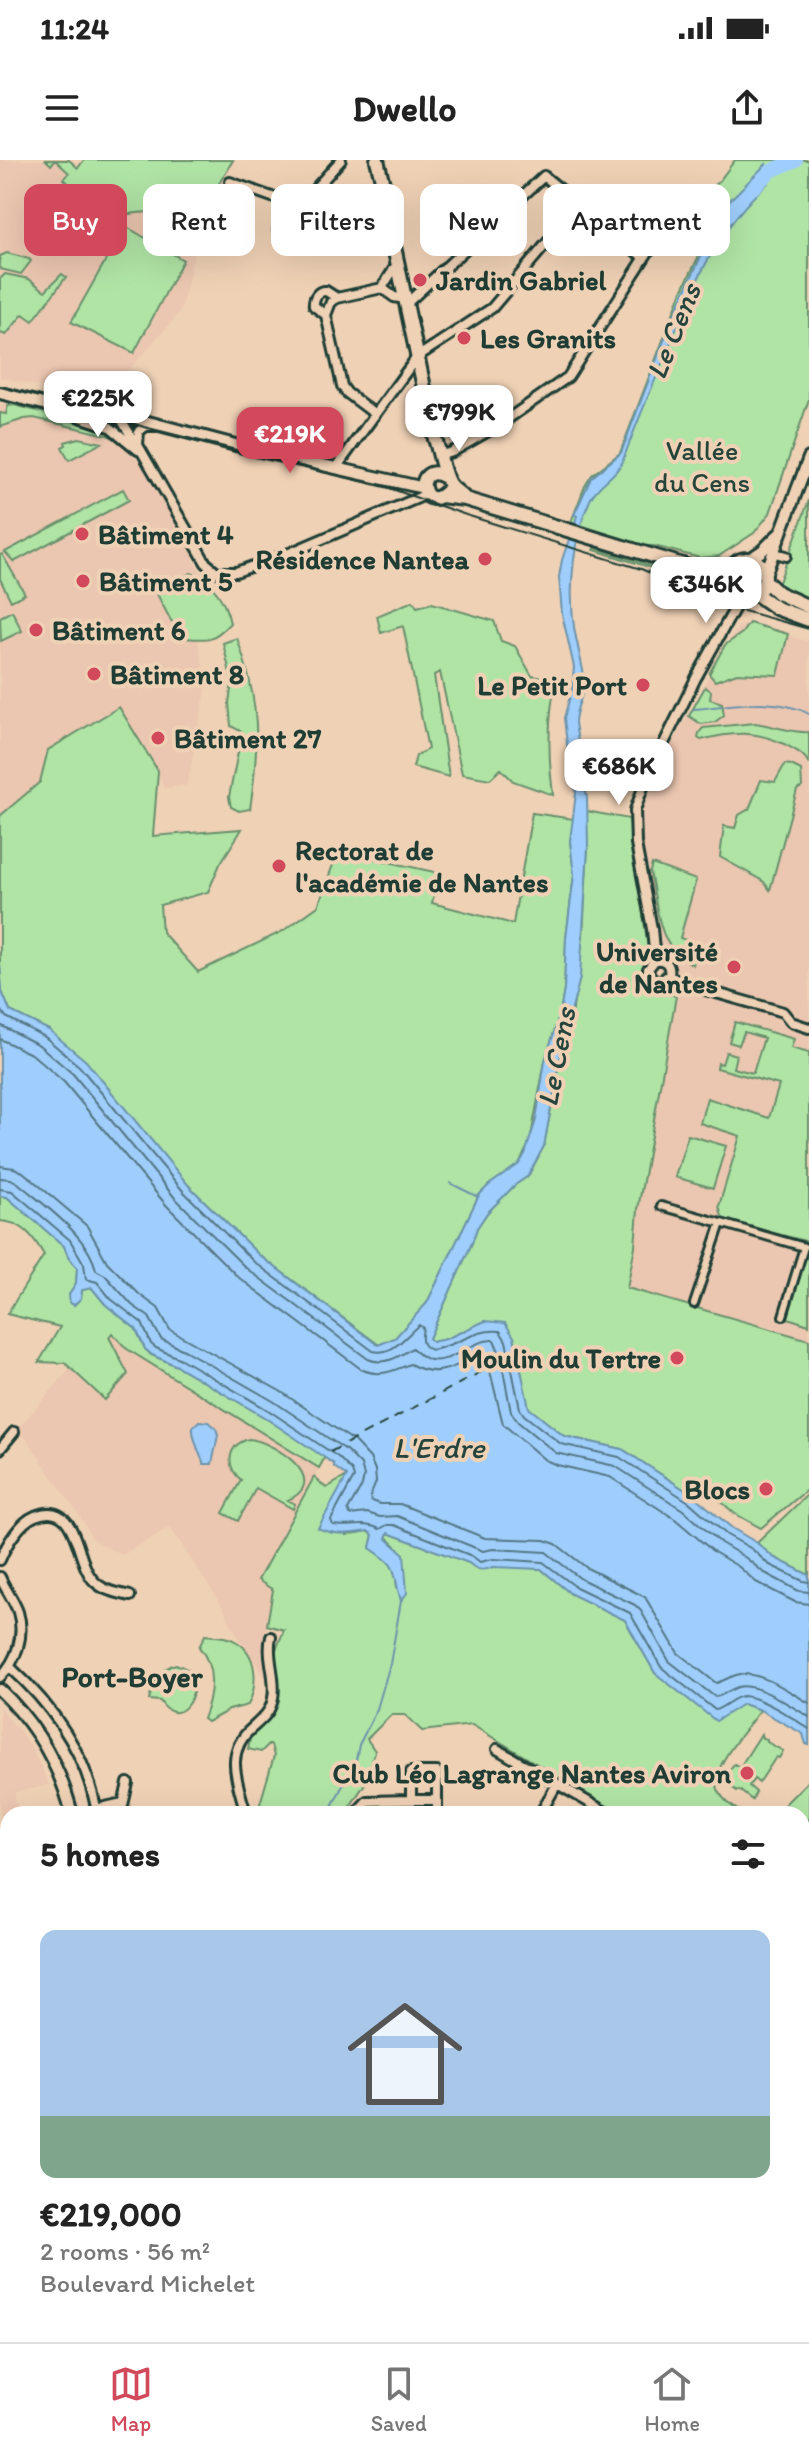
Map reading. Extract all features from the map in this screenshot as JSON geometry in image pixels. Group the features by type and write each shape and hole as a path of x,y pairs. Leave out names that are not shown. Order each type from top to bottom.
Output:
{"main road":[{"path":"374,160 446,480 447,490 441,496"},
{"path":"435,439 433,463 425,480 425,491 434,498 465,499 703,571 730,584"},
{"path":"429,475 435,473 446,480 465,499"},
{"path":"809,607 778,593 765,578 761,566 750,559 739,560 731,567 728,577 735,592 756,594 776,608 809,620"},
{"path":"703,571 731,567"},
{"path":"756,594 765,578"}],"street":[{"path":"320,184 341,160"},
{"path":"382,288 405,302 544,176 554,184"},
{"path":"230,182 271,197"},
{"path":"336,468 417,357 492,308 543,248"},
{"path":"441,455 499,425 568,377 644,258 642,256"},
{"path":"375,414 342,386 326,315 331,302 337,298 382,288 397,264"},
{"path":"326,315 314,306 316,296 323,291 337,298"},
{"path":"0,393 67,410 101,410 121,414 425,491"},
{"path":"67,410 115,430 140,450"},
{"path":"121,414 122,421 206,563 217,572 236,572 292,552 425,491"},
{"path":"140,450 138,434 142,429 150,425 161,426"},
{"path":"765,578 780,555 782,530 809,458"},
{"path":"750,559 782,530"},
{"path":"655,960 667,963 670,970 669,975 660,981 651,978 648,969 655,960 636,844 635,810 645,782 696,678 742,595"},
{"path":"669,975 681,983 783,1012 791,1022 809,1028"},
{"path":"661,1206 804,1247 783,1316"},
{"path":"694,1304 721,1223"},
{"path":"0,1448 14,1432"},
{"path":"0,1560 29,1519 48,1513 57,1514 72,1527 78,1549 93,1580 104,1589 130,1596"},
{"path":"0,1577 19,1620 19,1641 10,1667 0,1677"},
{"path":"244,1806 234,1757 242,1739 272,1706 275,1690 269,1644 271,1637"},
{"path":"10,1667 51,1710 68,1735 89,1781 95,1806"},
{"path":"0,1690 28,1720 49,1752 70,1806"},
{"path":"497,1749 595,1806"},
{"path":"411,1800 411,1772 437,1772 437,1806"},
{"path":"122,1806 128,1783"},
{"path":"545,1806 557,1784"},
{"path":"362,1806 367,1801 437,1800"},
{"path":"113,1806 123,1803"}],"shaded area":[{"path":"0,160 73,160 78,165 82,160 236,160 221,184 143,184 143,256 194,256 180,312 128,371 116,405 0,377"},
{"path":"0,405 14,405 114,435 134,453 179,527 177,534 184,546 193,549 194,561 207,583 197,637 207,684 187,785 164,788 158,771 40,782 0,816"},
{"name":"Université de Nantes","path":"747,624 809,642 809,1340 627,1288 676,996 662,992 658,943 638,823 671,746 725,646 738,627"},
{"path":"107,1326 127,1349 319,1468 258,1580 274,1590 264,1645 269,1683 170,1527 122,1555 99,1543 91,1537 18,1429"},
{"path":"0,1708 31,1746 49,1785 15,1792 18,1806 0,1806"}],"green space":[{"path":"55,160 69,160 78,168 84,160 233,160 219,184 143,184 143,212 127,215 127,184 70,184 64,179 69,173"},
{"name":"Vallée du Cens","path":"735,160 809,160 809,399 770,513 754,533 719,556 700,558 646,546 571,522 592,475 620,453 681,293 699,256 730,256 730,184 715,184"},
{"path":"127,227 143,237 143,256 176,256 183,260 134,353 71,322 108,256 127,256"},
{"path":"7,253 31,261 21,274 0,269 0,256"},
{"path":"5,274 29,279 45,291 62,274 66,277 33,321 23,314 6,335 0,333 0,279"},
{"path":"8,406 96,426 117,437 34,418 0,427 0,413 6,414"},
{"path":"79,438 102,443 69,460 62,447 66,445 65,442"},
{"path":"123,489 129,500 14,562 5,552"},
{"path":"809,500 809,599 778,585"},
{"path":"595,548 716,585 713,592"},
{"path":"2,554 25,594 11,601 0,579"},
{"path":"191,573 212,587 228,615 230,623 210,638 185,638 170,619 157,594 171,589"},
{"path":"413,601 417,607 432,603 494,621 501,641 515,646 532,676 556,680 549,738 553,795 513,781 501,769 490,779 462,774 440,672 434,675 449,777 413,767 416,756 428,749 403,626 381,633 377,616"},
{"path":"12,611 22,631 1,641 0,617"},
{"path":"749,623 788,634 778,675 737,673 715,681 709,674 725,645 742,633"},
{"path":"237,638 250,683 256,722 250,809 239,811 231,807 229,797 242,732 231,726 229,703 232,682 223,643"},
{"path":"705,687 711,691 710,699 722,703 724,715 715,722 701,724 689,716"},
{"path":"119,707 158,771 153,836 242,829 220,864 208,892 160,905 162,932 198,972 283,931 318,906 338,851 439,873 432,903 513,924 532,813 574,819 570,841 574,874 566,938 564,990 545,1061 530,1142 519,1164 479,1195 427,1303 395,1338 379,1345 259,1255 189,1186 49,1030 10,1011 2,992 0,816 40,782 48,750"},
{"path":"755,723 809,732 809,764 795,750 763,736 743,734 698,738 703,728"},
{"path":"785,764 801,770 802,787 797,790 770,890 763,881 720,857 724,826 735,828 739,815 749,809 761,780 775,782"},
{"path":"586,811 629,819 649,954 640,986 676,996 627,1288 809,1340 809,1488 761,1528 734,1513 708,1490 694,1496 622,1449 564,1436 528,1408 514,1337 485,1321 446,1339 432,1342 429,1338 477,1228 487,1213 528,1176 544,1146 563,1043 572,1016 583,936 588,846"},
{"path":"652,864 696,880 680,938 699,945 693,965 673,950 664,936 650,872"},
{"path":"735,1022 794,1039 791,1048 809,1053 809,1242 723,1220 719,1206 740,1136 700,1123 707,1098 769,1118 779,1085 717,1068 726,1052 736,1055 733,1068 753,1073 764,1038 744,1032 739,1045 729,1042"},
{"path":"688,1135 726,1146 713,1188 675,1177"},
{"path":"0,1196 7,1197 64,1246 77,1268 76,1284 69,1295 74,1305 81,1298 82,1290 92,1288 105,1304 136,1329 151,1355 177,1366 264,1417 325,1457 319,1468 127,1349 112,1333 109,1337 128,1374 105,1400 65,1363 39,1362 60,1327 7,1314 44,1255 26,1231 15,1224 0,1221"},
{"path":"809,1252 809,1325 788,1318"},
{"path":"249,1439 284,1454 302,1472 304,1482 300,1492 288,1500 295,1504 293,1509 256,1488 238,1521 223,1513 241,1480 232,1469 231,1456 236,1446"},
{"path":"347,1476 346,1535 368,1531 373,1535 370,1548 391,1564 397,1589 396,1546 386,1537 388,1533 469,1563 541,1569 571,1594 625,1620 655,1673 760,1710 725,1758 717,1778 721,1795 732,1806 607,1806 472,1725 422,1731 405,1715 391,1715 367,1739 375,1751 366,1782 350,1806 259,1806 274,1756 271,1745 261,1752 248,1749 251,1734 273,1708 278,1694 274,1655 284,1630 267,1625 273,1590 258,1580 314,1477 326,1488"},
{"path":"809,1493 809,1575 773,1557 757,1543"},
{"path":"205,1635 237,1642 249,1655 254,1671 248,1705 229,1710 207,1722 203,1719 209,1701 211,1673 199,1647"},
{"path":"176,1664 189,1670 193,1688 187,1705 175,1712 160,1701 149,1700 157,1678 165,1669"},
{"name":"Club Léo Lagrange Nantes Aviron","path":"761,1734 767,1742 783,1751 759,1783 754,1779 749,1786 756,1792 752,1800 722,1780 734,1764 740,1767"},
{"path":"809,1780 809,1806 783,1806"}],"water":[{"name":"L'Erdre","path":"766,164 769,182 730,226 730,200"},
{"name":"L'Erdre","path":"711,256 685,306 622,463 593,494 584,514 574,561 574,627 585,681 575,723 587,798 588,846 580,978 563,1043 544,1146 528,1176 487,1213 477,1228 429,1338 432,1342 446,1339 485,1321 505,1323 514,1337 529,1408 564,1436 622,1449 694,1496 773,1557 809,1575 809,1745 803,1734 743,1704 716,1721 655,1673 625,1620 571,1594 541,1569 493,1567 480,1570 388,1533 386,1538 404,1554 407,1593 401,1601 391,1566 370,1548 373,1535 368,1531 342,1534 318,1528 347,1476 264,1417 177,1366 152,1355 145,1349 136,1329 105,1304 92,1288 82,1290 81,1298 74,1305 70,1303 69,1295 76,1284 77,1268 64,1246 7,1197 0,1196 0,965 2,992 10,1011 49,1030 86,1061 189,1186 259,1255 378,1345 395,1338 427,1303 479,1195 519,1164 536,1120 545,1061 564,990 566,938 574,875 570,841 576,793 564,718 574,667 562,614 559,577 562,560 577,516 574,515 591,478 621,453 671,322 700,258"},
{"path":"199,1421 209,1422 216,1428 218,1435 212,1464 204,1464 195,1440 193,1427"}],"waterway":[{"name":"Le Cens","path":"753,188 771,171 796,160"},
{"path":"694,709 768,703 796,708 809,714"},
{"path":"450,1183 478,1197"},
{"path":"332,1806 377,1709 390,1664 401,1601"}],"ferry route":[{"path":"330,1452 498,1363"}],"tram line":[{"path":"0,386 78,405 144,427 389,488 641,569 733,608 809,629"}],"place":[{"name":"Jardin Gabriel","path":"420,280"},
{"name":"Les Granits","path":"464,338"},
{"name":"Bâtiment 4","path":"82,534"},
{"name":"Résidence Nantea","path":"485,559"},
{"name":"Bâtiment 5","path":"83,581"},
{"name":"Bâtiment 6","path":"36,630"},
{"name":"Bâtiment 8","path":"94,674"},
{"name":"Le Petit Port","path":"643,685"},
{"name":"Bâtiment 27","path":"158,738"},
{"name":"Rectorat de l'académie de Nantes","path":"279,866"},
{"name":"Université de Nantes","path":"734,967"},
{"name":"Moulin du Tertre","path":"677,1358"},
{"name":"Blocs","path":"766,1489"},
{"name":"Club Léo Lagrange Nantes Aviron","path":"747,1773"}],"district":[{"name":"Port-Boyer","path":"132,1676"}]}
